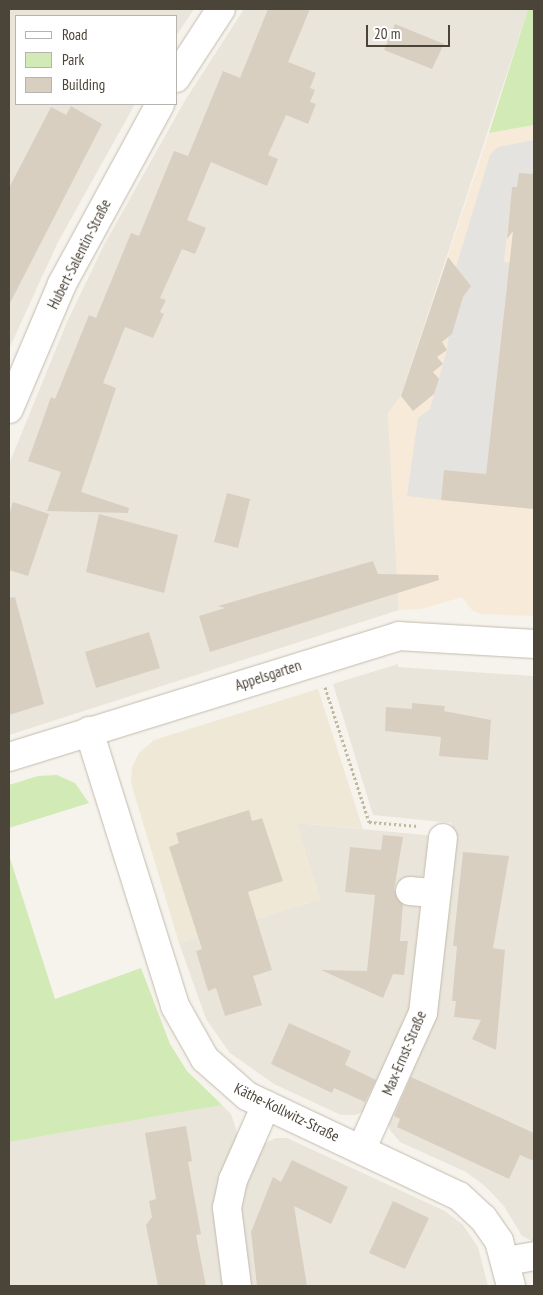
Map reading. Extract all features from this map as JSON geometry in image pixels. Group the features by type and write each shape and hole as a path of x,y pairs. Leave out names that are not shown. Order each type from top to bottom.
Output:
{"street":[{"path":"178,75 221,9"},
{"name":"Hubert-Salentin-Straße","path":"9,409 62,284 159,105"},
{"name":"Appelsgarten","path":"9,757 399,636 534,644"},
{"name":"Käthe-Kollwitz-Straße","path":"89,731 184,1027 216,1072 266,1105 362,1148 442,1187 472,1206 500,1241 509,1274"},
{"name":"Max-Ernst-Straße","path":"362,1148 422,1014 422,892 443,838"},
{"path":"237,1286 227,1208 233,1180 266,1105"},
{"path":"509,1274 534,1256"}],"path":[{"path":"317,660 369,822 444,828 443,838"}],"shaded area":[{"path":"9,9 194,9 178,33 178,15 15,15 15,105 134,105 58,242 9,349"},
{"path":"244,9 528,9 401,396 388,413 399,610 9,735 9,464 67,322 104,245 184,102"},
{"path":"534,125 534,616 481,614 472,610 462,597 421,609 399,610 388,413 401,396 489,133"},
{"path":"534,140 534,188 512,187 504,262 529,264 507,283 486,474 445,470 441,500 407,496 418,418 430,409 447,350 456,267 490,155 498,147"},
{"path":"398,664 398,667 534,676 534,1242 522,1236 504,1206 485,1186 466,1172 400,1142 390,1130 388,1122 437,987 452,823 373,815 333,684"},
{"path":"318,689 363,829 296,823 320,899 179,943 131,783 132,767 139,753 154,740"},
{"path":"296,823 436,836 422,879 418,904 423,912 408,1019 365,1111 355,1115 341,1115 274,1084 230,1053 206,1019 179,943 320,899"},
{"path":"222,1105 231,1114 237,1132 226,1286 9,1286 9,1142"},
{"path":"276,1138 287,1138 445,1211 463,1225 478,1247 488,1286 248,1286 241,1246 240,1196 263,1144"}],"green space":[{"path":"528,9 534,9 534,125 489,133"},
{"path":"57,775 75,783 89,803 9,828 9,785 38,776"},
{"path":"9,855 55,999 141,968 170,1044 187,1071 222,1105 9,1142"}],"building":[{"path":"268,9 310,9 288,62 316,73 310,88 315,90 310,102 316,104 308,124 286,115 268,155 278,159 267,186 211,162 187,220 206,228 195,254 182,249 160,298 166,300 160,312 164,314 153,338 125,327 103,383 116,388 81,492 129,508 128,513 47,511 61,472 28,461 51,397 55,399 89,315 96,318 131,233 139,236 174,151 188,156 223,71 240,78"},
{"path":"395,24 444,44 432,69 384,50"},
{"path":"71,106 102,124 9,305 9,188 51,107 66,115"},
{"path":"519,173 534,174 534,509 441,500 444,470 486,474 513,231 507,239 512,187 517,187"},
{"path":"448,257 471,286 463,297 452,334 442,342 447,350 437,357 443,364 433,372 439,379 434,394 413,411 401,396"},
{"path":"227,493 250,499 238,548 214,542"},
{"path":"13,502 49,514 28,576 9,570 9,515"},
{"path":"99,514 178,535 164,593 86,572"},
{"path":"373,561 378,574 438,575 439,580 210,652 199,616 225,608 218,606"},
{"path":"15,597 44,704 9,715 9,598"},
{"path":"149,632 160,668 96,688 85,652"},
{"path":"412,703 445,706 444,711 491,720 488,760 439,756 441,737 385,731 386,707 412,709"},
{"path":"249,810 252,821 262,818 283,881 248,892 272,970 253,976 262,1005 225,1016 216,988 208,991 196,951 202,949 169,847 179,843 176,833"},
{"path":"383,835 403,837 394,890 403,904 400,941 408,941 404,975 393,974 383,998 321,970 367,971 375,895 345,892 350,847 381,850"},
{"path":"463,852 509,856 493,948 505,950 496,1050 472,1039 481,1020 454,1017 456,1001 452,1001 457,946 453,946"},
{"path":"289,1023 351,1051 345,1065 376,1080 365,1102 334,1088 332,1093 271,1064"},
{"path":"411,1077 534,1133 534,1161 520,1155 509,1179 397,1127 400,1119 394,1116"},
{"path":"186,1126 192,1161 188,1162 201,1234 196,1235 206,1286 158,1286 146,1225 152,1217 149,1201 156,1199 145,1133"},
{"path":"292,1160 348,1187 331,1224 294,1206 307,1286 257,1286 251,1232 273,1177 281,1182"},
{"path":"393,1201 429,1218 405,1269 369,1253"}]}
